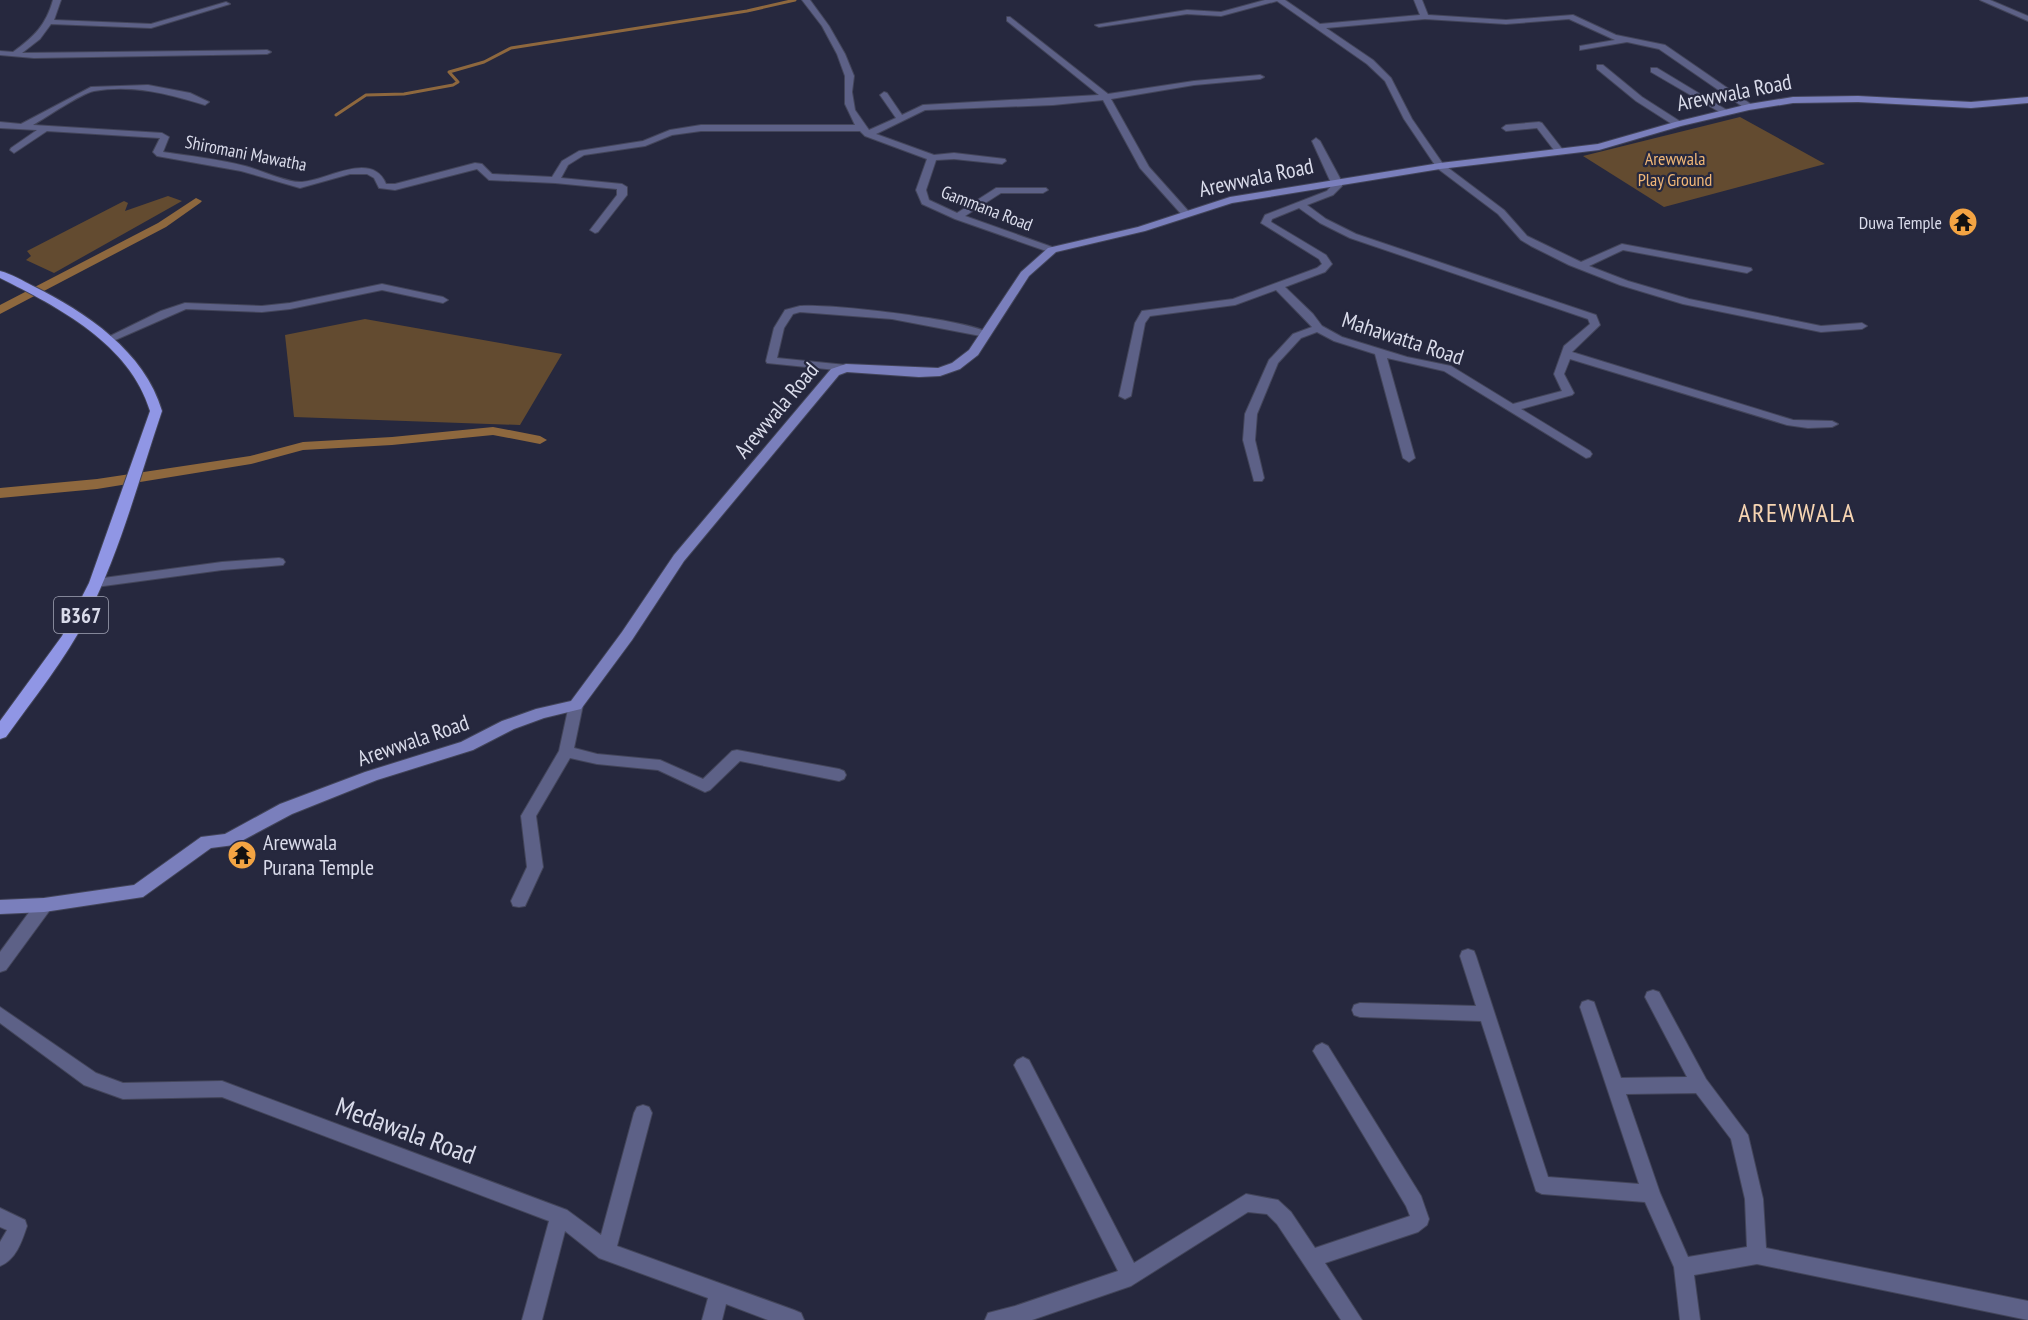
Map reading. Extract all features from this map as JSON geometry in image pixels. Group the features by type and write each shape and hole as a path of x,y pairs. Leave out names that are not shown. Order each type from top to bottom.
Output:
{"main road":[{"name":"B367","path":"0,274 35,291 109,339 134,368 154,400 156,411 96,583 68,639 0,734"}],"street":[{"path":"15,54 34,41 51,22 57,0"},
{"path":"806,0 840,48 850,77 850,108 865,131"},
{"path":"1099,25 1187,12 1221,14 1274,0"},
{"path":"1280,0 1370,63 1388,80 1408,119 1440,166 1501,212 1524,238 1581,266 1687,302 1821,329 1862,326"},
{"path":"1418,0 1425,17"},
{"path":"1984,0 2028,19"},
{"path":"51,22 151,26 226,4"},
{"path":"1318,26 1425,17 1506,22 1570,17 1626,40 1662,47 1749,107"},
{"path":"1010,19 1106,97 1145,168 1186,214"},
{"path":"1583,48 1626,40"},
{"path":"0,53 267,52"},
{"path":"1599,67 1639,99 1678,124"},
{"path":"1654,70 1726,112"},
{"path":"555,180 565,163 582,153 645,143 670,133 700,128 865,131 923,108 1106,97 1194,83 1260,77"},
{"path":"20,128 91,88 148,87 187,95 206,102"},
{"path":"884,95 900,118"},
{"name":"Arewwala Road","path":"0,907 44,905 137,892 207,842 228,840 286,809 371,776 466,746 508,725 541,713 576,705 627,636 679,558 835,372 846,368 940,372 956,366 968,357 986,334 1025,274 1052,250 1141,229 1230,200 1440,166 1599,147 1726,112 1793,100 1971,105 2028,100"},
{"path":"1506,128 1539,124 1560,152"},
{"name":"Shiromani Mawatha","path":"0,125 43,130 162,136 165,137 157,152 160,154 242,168 300,184 309,184 339,173 363,171 378,176 382,186 395,187 479,166 489,177 555,180 622,187 622,195 595,230"},
{"path":"14,150 43,130"},
{"name":"Gammana Road","path":"865,131 932,158 921,190 925,202 958,217 1052,250"},
{"path":"1125,396 1140,323 1146,313 1235,302 1321,270 1327,264 1323,257 1266,222 1268,218 1330,193 1337,186 1316,141"},
{"path":"932,158 954,156 1002,161"},
{"path":"958,217 999,190 1043,190"},
{"path":"1301,205 1323,221 1353,236 1592,317 1595,325 1568,348 1559,374 1568,393 1512,408"},
{"path":"1581,266 1622,247 1747,270"},
{"name":"Mahawatta Road","path":"1278,286 1318,328 1338,339 1447,368 1586,454"},
{"path":"109,339 185,306 262,309 290,306 382,287 443,300"},
{"path":"846,368 771,361 779,328 789,312 807,309 873,313 950,324 986,334"},
{"path":"1258,478 1249,440 1251,414 1273,362 1297,336 1318,328"},
{"path":"1380,352 1409,458"},
{"path":"1566,354 1791,423 1832,424"},
{"path":"96,583 222,566 279,562"},
{"path":"519,902 535,867 528,816 566,752 576,705"},
{"path":"566,752 597,759 660,765 705,786 737,755 839,775"},
{"path":"0,965 44,905"},
{"path":"1468,956 1542,1185 1651,1194"},
{"path":"1653,997 1700,1085 1739,1135 1754,1199 1757,1255"},
{"path":"1588,1007 1651,1194 1683,1267 1690,1320"},
{"path":"1360,1010 1487,1014"},
{"name":"Medawala Road","path":"0,1014 90,1079 123,1091 222,1089 560,1216 606,1251 794,1320"},
{"path":"1312,1258 1411,1227 1420,1219 1414,1202 1322,1051"},
{"path":"1023,1065 1131,1275"},
{"path":"1615,1086 1700,1085"},
{"path":"606,1251 643,1113"},
{"path":"995,1320 1016,1316 1131,1275 1246,1203 1271,1206 1284,1218 1352,1320"},
{"path":"532,1320 560,1216"},
{"path":"0,1217 18,1226 12,1241 0,1257"},
{"path":"1683,1267 1757,1255 2028,1311"},
{"path":"712,1320 719,1292"}],"green space":[{"name":"Arewwala Play Ground","path":"1740,117 1825,164 1664,207 1583,156"},
{"path":"168,196 182,201 54,273 26,260 31,256 27,251 124,201 128,203 125,211"},
{"path":"365,319 562,354 520,425 294,417 285,335"}],"waterway":[{"path":"336,115 366,95 404,94 453,85 458,82 449,72 484,62 511,48 747,11 795,0"},
{"path":"0,310 162,225 196,201"},
{"path":"0,493 97,484 251,460 303,446 392,441 493,431 540,440"}],"place":[{"name":"Duwa Temple","path":"1963,222"},
{"name":"Arewwala Purana Temple","path":"242,855"}],"district":[{"name":"AREWWALA","path":"1797,512"}]}
